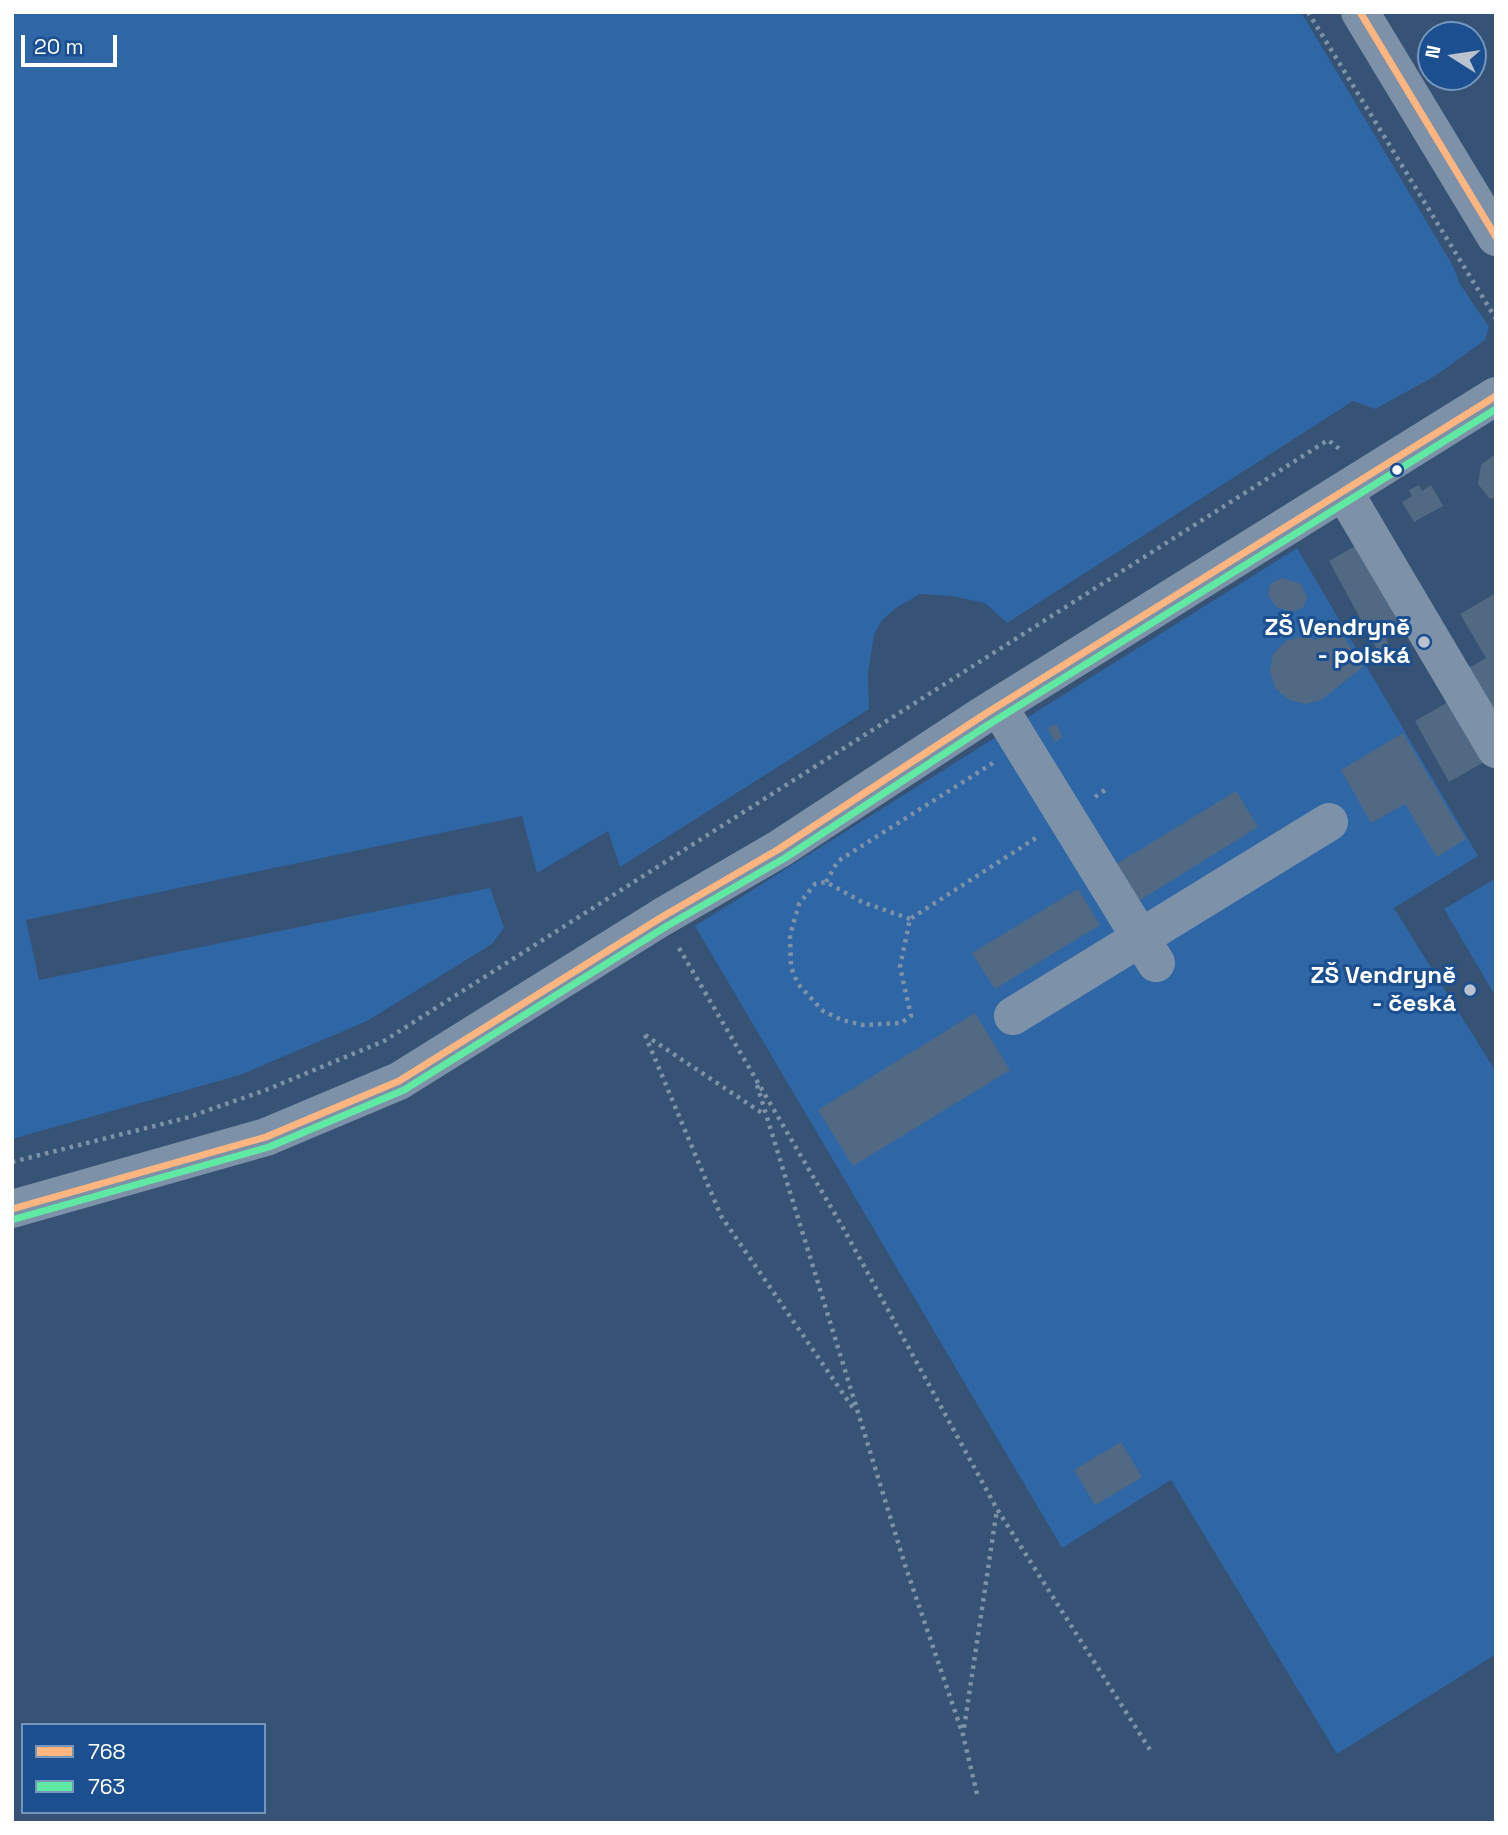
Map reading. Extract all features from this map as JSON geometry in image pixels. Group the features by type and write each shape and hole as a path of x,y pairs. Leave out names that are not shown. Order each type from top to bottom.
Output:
{"street":[{"path":"1360,12 1496,237"},
{"path":"12,1209 267,1137 399,1081 662,917 779,849 999,706 1496,396"},
{"path":"1354,486 1496,748"},
{"path":"999,706 1148,950"},
{"path":"1013,1016 1148,950 1329,822"}],"path":[{"path":"1308,12 1496,319"},
{"path":"12,1162 186,1118 267,1090 384,1041 1328,440 1352,460 1354,486"},
{"path":"826,882 838,861 995,762 1003,772"},
{"path":"910,919 854,898 826,882 815,884 799,904 790,935 789,951 798,984 823,1011 842,1020 881,1026 901,1023 911,1016 900,967 910,919 1067,818 1105,790"},
{"path":"662,917 842,1226 997,1508 1152,1753"},
{"path":"766,1115 645,1035 647,1046 721,1216 859,1416"},
{"path":"754,1076 905,1565 963,1735 977,1794"},
{"path":"963,1735 997,1508"}],"shaded area":[{"path":"12,12 1301,12 1453,266 1460,284 1489,327 1485,340 1435,376 1375,409 1353,401 1007,623 985,603 952,596 920,594 896,608 882,620 874,635 868,674 869,709 620,867 608,831 537,873 522,816 26,920 39,980 490,888 504,928 492,944 367,1021 240,1075 12,1139"},
{"path":"1297,548 1478,856 1394,908 1496,1072 1496,1654 1337,1754 1171,1480 1062,1548 695,926"},
{"path":"1496,878 1496,997 1444,909"}],"building":[{"path":"1496,456 1496,499 1489,498 1478,484 1481,465"},
{"path":"1419,485 1422,491 1431,485 1443,506 1414,522 1402,502 1412,496 1409,490"},
{"path":"1357,545 1403,629 1386,639 1389,645 1378,651 1329,561"},
{"path":"1282,578 1301,584 1307,597 1304,607 1292,612 1276,607 1268,595 1270,584"},
{"path":"1496,593 1496,730 1462,672 1486,658 1460,614"},
{"path":"1333,619 1363,667 1321,700 1305,704 1289,700 1275,688 1270,671 1273,654 1286,641 1303,636 1318,640 1313,631"},
{"path":"1450,701 1484,762 1449,782 1415,721"},
{"path":"1056,724 1063,737 1055,742 1047,728"},
{"path":"1403,733 1466,839 1437,857 1405,804 1371,823 1341,770"},
{"path":"1236,791 1258,827 1132,905 1110,868"},
{"path":"1078,889 1100,925 995,989 972,953"},
{"path":"975,1013 1010,1070 853,1166 818,1110"},
{"path":"1121,1442 1142,1477 1095,1505 1074,1470"}],"transit line":[{"name":"768","path":"1360,12 1496,237"},
{"name":"768","path":"12,1209 266,1137 399,1081 662,917 779,849 982,716 1496,396"},
{"name":"763","path":"15,1219 269,1147 404,1090 667,926 785,858 988,725 1496,409"}],"place":[{"name":"ZŠ Vendryně - polská","path":"1424,642"},
{"name":"ZŠ Vendryně - česká","path":"1470,990"}]}
